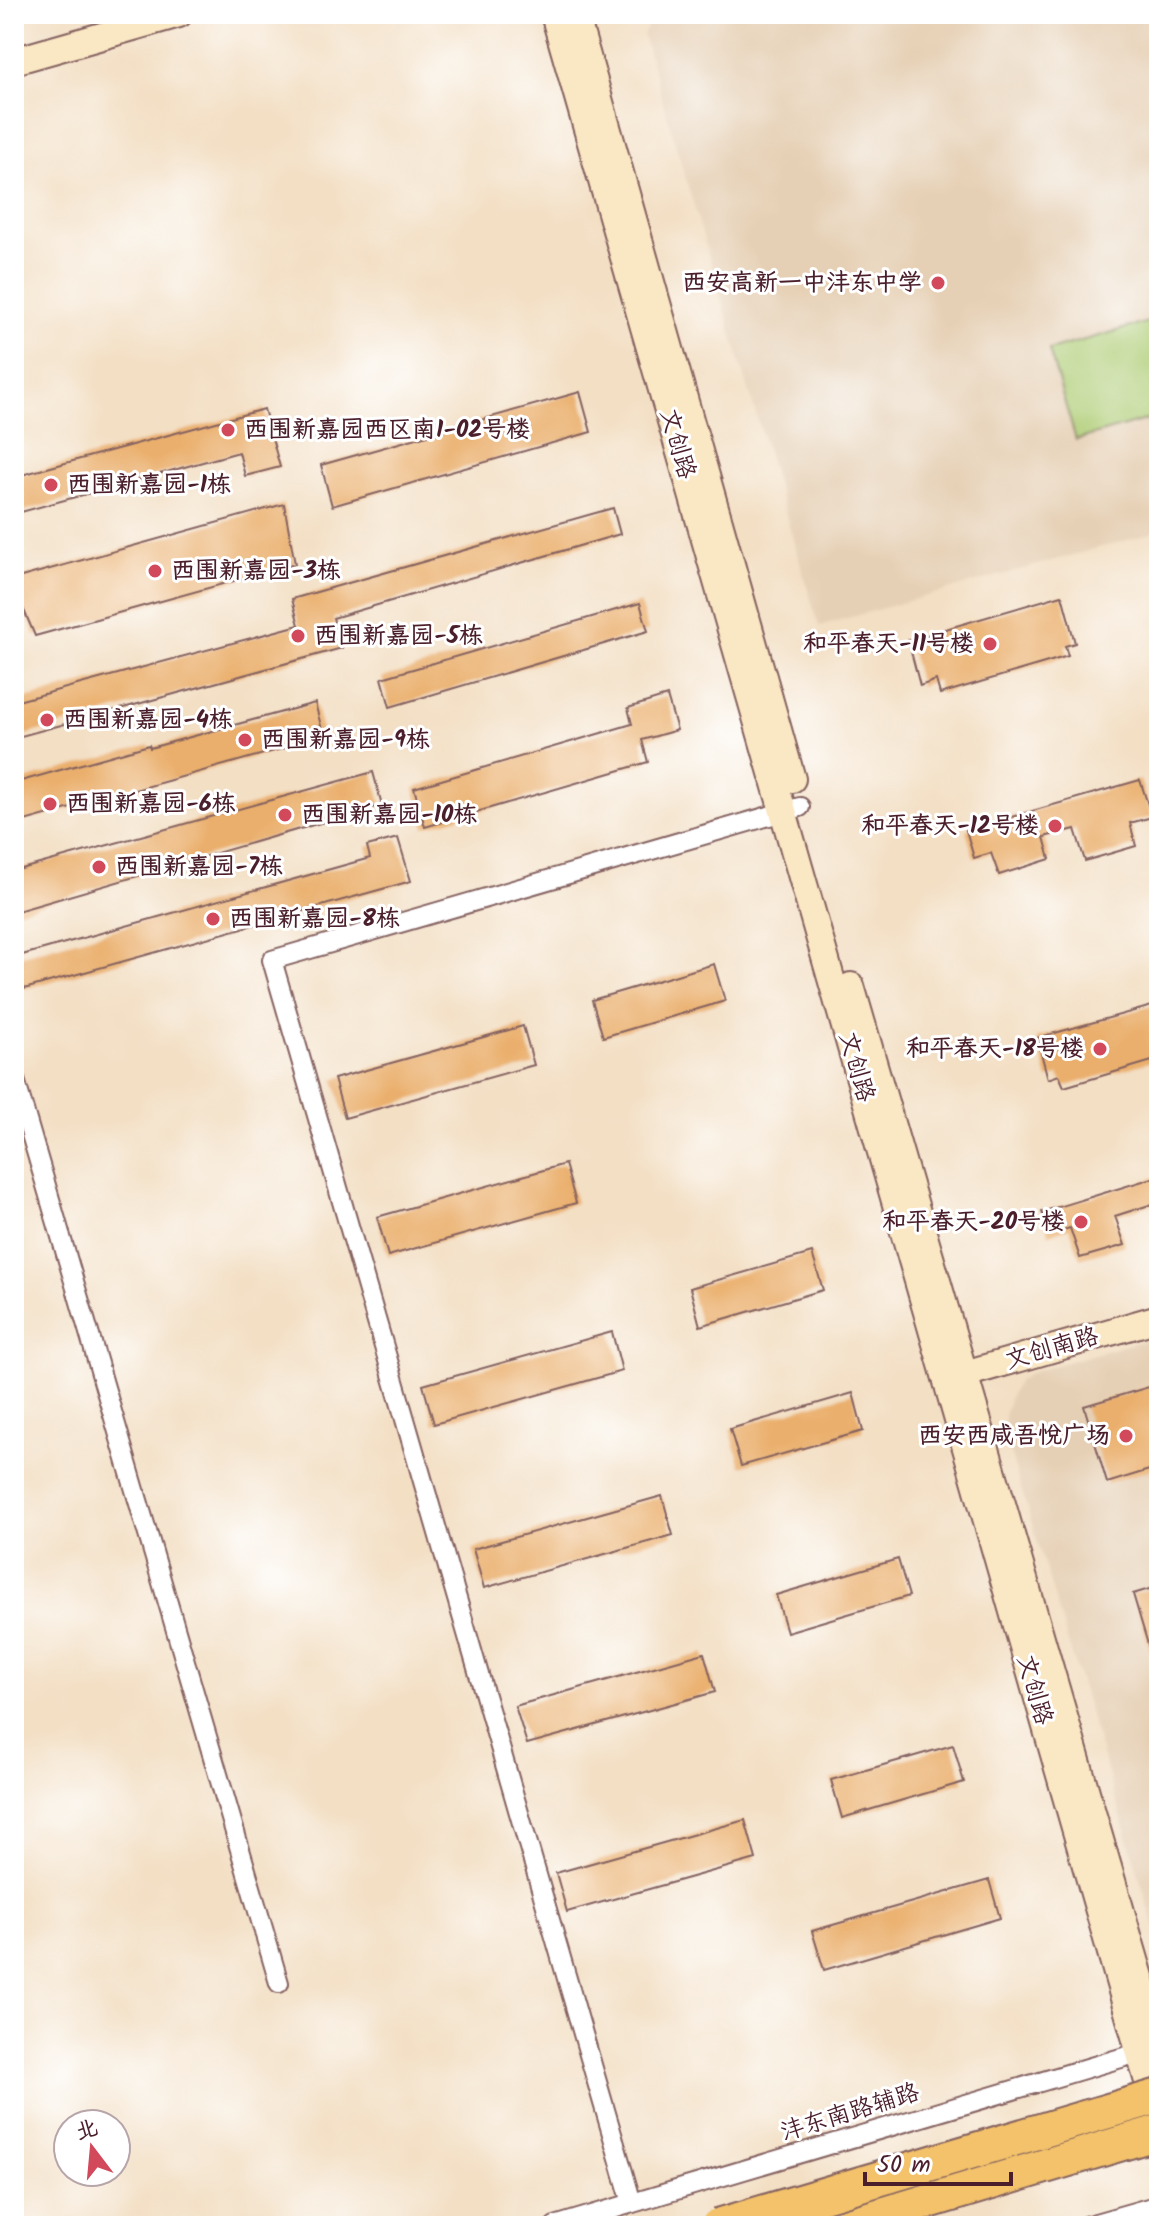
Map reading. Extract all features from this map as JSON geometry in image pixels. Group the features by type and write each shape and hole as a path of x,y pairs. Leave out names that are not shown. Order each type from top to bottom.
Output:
{"highway":[{"path":"718,2226 1159,2096"},
{"path":"845,2226 1159,2132"}],"street":[{"path":"14,61 179,14"},
{"name":"文创路","path":"554,14 791,809 1152,2047 1159,2119"},
{"name":"文创路","path":"575,14 791,809"},
{"path":"632,2203 272,960 791,809"},
{"path":"14,1076 279,1983"},
{"name":"文创南路","path":"955,1377 1159,1318"},
{"name":"沣东南路辅路","path":"555,2226 1152,2047"},
{"path":"1085,2226 1159,2205"}],"shaded area":[{"name":"西安高新一中沣东中学","path":"655,14 1159,14 1159,531 819,626 643,35"},
{"path":"1159,1336 1159,1941 1006,1439 1004,1415 1019,1380 1035,1371"}],"green space":[{"path":"1159,319 1159,416 1076,440 1049,350"}],"building":[{"path":"580,392 591,432 332,506 321,465"},
{"name":"西围新嘉园西区南1-02号楼","path":"264,409 280,467 245,476 239,452 14,514 14,477"},
{"name":"西围新嘉园-3栋","path":"284,504 295,564 35,636 14,587 14,579"},
{"path":"613,508 620,534 333,618 342,648 14,738 14,702 299,625 292,599"},
{"name":"和平春天-11号楼","path":"1062,595 1075,643 1065,646 1068,656 940,694 936,680 920,686 908,640"},
{"path":"640,603 648,631 390,707 382,678"},
{"path":"667,696 677,730 642,740 648,762 425,827 414,788 632,724 628,708"},
{"path":"315,703 324,737 14,824 14,783"},
{"path":"373,772 382,805 14,912 14,871"},
{"name":"和平春天-12号楼","path":"1140,780 1152,817 1130,823 1136,846 1085,861 1075,829 1044,837 1050,859 999,875 991,853 974,858 966,830"},
{"name":"西围新嘉园-8栋","path":"398,838 411,881 24,989 15,957 370,858 367,846"},
{"path":"714,964 725,1001 603,1037 592,1000"},
{"name":"和平春天-18号楼","path":"1159,1004 1159,1059 1064,1087 1059,1075 1048,1079 1037,1038"},
{"path":"523,1026 534,1065 345,1118 334,1079"},
{"path":"565,1164 576,1203 388,1256 377,1217"},
{"name":"和平春天-20号楼","path":"1159,1176 1159,1202 1115,1216 1125,1245 1080,1258 1070,1228 1049,1234 1042,1212"},
{"path":"812,1253 823,1290 700,1326 690,1288"},
{"path":"612,1332 622,1371 434,1424 423,1385"},
{"name":"西安西咸吾悦广场","path":"1159,1384 1159,1467 1107,1483 1084,1406"},
{"path":"853,1393 863,1431 741,1466 730,1429"},
{"path":"662,1496 673,1535 484,1588 473,1549"},
{"path":"898,1559 909,1596 787,1632 776,1595"},
{"path":"1159,1586 1159,1667 1155,1668 1133,1594"},
{"path":"704,1653 715,1692 527,1744 515,1706"},
{"path":"953,1745 964,1782 842,1818 831,1780"},
{"path":"745,1820 756,1859 567,1912 556,1873"},
{"path":"989,1880 1000,1918 824,1970 812,1931"}],"place":[{"name":"西安高新一中沣东中学","path":"938,283"},
{"name":"西围新嘉园西区南1-02号楼","path":"228,430"},
{"name":"西围新嘉园-1栋","path":"51,485"},
{"name":"西围新嘉园-3栋","path":"155,571"},
{"name":"西围新嘉园-5栋","path":"298,636"},
{"name":"和平春天-11号楼","path":"990,644"},
{"name":"西围新嘉园-4栋","path":"47,720"},
{"name":"西围新嘉园-9栋","path":"245,740"},
{"name":"西围新嘉园-6栋","path":"50,804"},
{"name":"西围新嘉园-10栋","path":"285,815"},
{"name":"和平春天-12号楼","path":"1055,826"},
{"name":"西围新嘉园-7栋","path":"99,867"},
{"name":"西围新嘉园-8栋","path":"213,919"},
{"name":"和平春天-18号楼","path":"1100,1049"},
{"name":"和平春天-20号楼","path":"1081,1222"},
{"name":"西安西咸吾悦广场","path":"1126,1436"}]}
